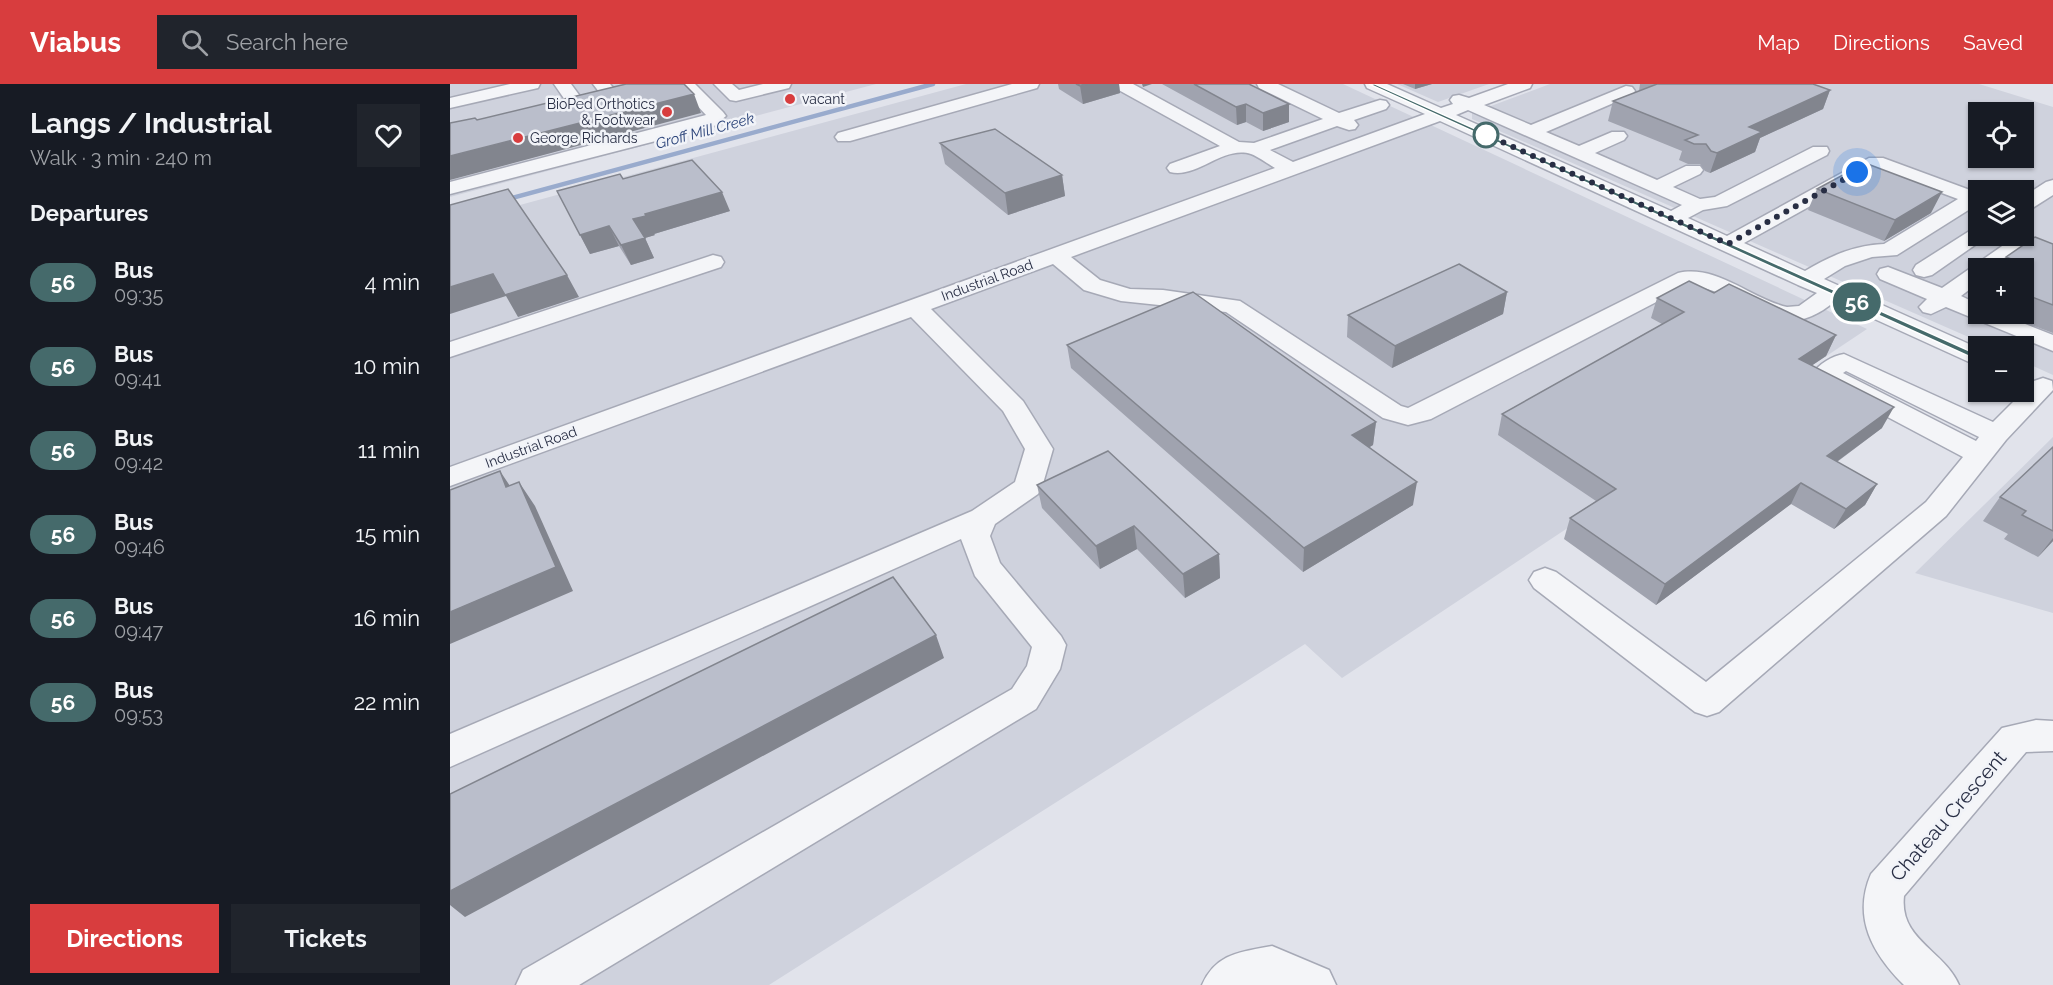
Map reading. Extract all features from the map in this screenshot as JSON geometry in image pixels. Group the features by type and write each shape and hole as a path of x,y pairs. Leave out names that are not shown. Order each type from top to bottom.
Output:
{"street":[{"path":"562,84 580,109"},
{"path":"558,114 614,99 601,84"},
{"path":"450,188 708,122 717,116 685,84"},
{"path":"722,84 736,96 783,84"},
{"path":"844,137 1031,84"},
{"path":"1121,84 1235,147 1255,149 1291,169"},
{"path":"1265,84 1376,138"},
{"path":"1373,84 1968,352"},
{"path":"1475,84 1475,86 1449,96 1698,205"},
{"name":"Industrial Road","path":"450,477 1524,84"},
{"path":"481,89 495,110"},
{"path":"452,108 481,89 530,89"},
{"path":"1530,132 1626,91"},
{"path":"1255,149 1380,105"},
{"path":"1578,153 1618,136"},
{"path":"1177,168 1235,147"},
{"path":"1671,219 1698,205 1720,202 1820,151"},
{"path":"1728,244 1876,162 1974,198 1888,250 1870,251 1837,261 1806,280"},
{"path":"1657,187 1693,170"},
{"path":"2034,198 2053,186"},
{"path":"1924,270 1968,241"},
{"path":"1998,258 2015,246"},
{"path":"1055,255 1092,285 1128,296 1163,297 1232,306 1392,412 1408,417 1422,414 1686,278 1709,280 1767,308 1787,313 1804,313 1833,291"},
{"path":"450,350 713,262"},
{"path":"1888,274 1968,308"},
{"path":"1907,325 1968,280"},
{"path":"450,752 982,518 1028,487 1040,449 1014,407 915,307"},
{"path":"2006,324 2053,344"},
{"path":"1844,361 1988,444 1825,374 1844,361"},
{"path":"1545,580 1707,702 1936,509 1988,444 2040,385"},
{"path":"538,985 1024,699 1043,669 1049,645 986,568 975,536 982,518"},
{"name":"Chateau Crescent","path":"1937,985 1917,969 1891,937 1883,912 1885,888 2015,739 2036,735 2053,736"},
{"path":"1224,985 1238,974 1272,967 1314,985"}],"shaded area":[{"path":"450,84 876,84 450,197"},
{"path":"966,84 1343,84 1867,329 1342,678 1305,644 769,985 450,985 450,224"},
{"path":"1397,84 1489,84 1438,102"},
{"path":"1550,84 1979,84 2053,107 2053,375 2034,366 2034,336 1968,337 1472,119 1472,113"},
{"path":"2053,437 2053,613 1915,573"}],"building":[{"path":"626,84 684,84 694,94 450,156 450,123 475,118 477,120"},
{"path":"1194,84 1249,84 1289,104 1263,113 1246,104 1236,107"},
{"path":"1657,84 1813,84 1830,90 1749,127 1762,132 1717,153 1711,151 1706,144 1694,144 1685,140 1698,135 1613,101"},
{"path":"995,129 1062,175 1005,193 940,143"},
{"path":"692,160 722,192 633,219 645,238 621,245 609,226 580,235 557,191 620,174 623,179"},
{"path":"1865,163 1942,192 1895,220 1817,189"},
{"path":"508,189 567,275 505,295 493,274 450,287 450,205"},
{"path":"2034,238 2053,244 2053,305 2034,298 2034,258 2006,257 2022,246 2034,246"},
{"path":"1459,264 1507,292 1395,346 1348,315"},
{"path":"1689,281 1714,293 1729,284 1836,335 1799,359 1894,407 1827,456 1877,484 1846,509 1801,483 1665,584 1570,518 1616,489 1502,414 1684,312 1657,298"},
{"path":"1193,292 1376,422 1352,435 1417,482 1304,548 1067,345"},
{"path":"2053,447 2053,531 2022,515 2026,511 2000,497"},
{"path":"1108,451 1219,554 1183,574 1134,526 1096,546 1037,485"},
{"path":"500,471 506,487 519,482 556,567 450,612 450,490"},
{"path":"893,577 936,635 450,891 450,794"}],"waterway":[{"name":"Groff Mill Creek","path":"508,199 933,84"}],"bus line":[{"name":"56","path":"1373,84 1968,352"}],"place":[{"name":"vacant","path":"790,99"},
{"name":"BioPed Orthotics & Footwear","path":"667,112"},
{"name":"George Richards","path":"518,138"}],"route":[{"path":"1486,135 1480,132 1728,244 1857,172"}]}
